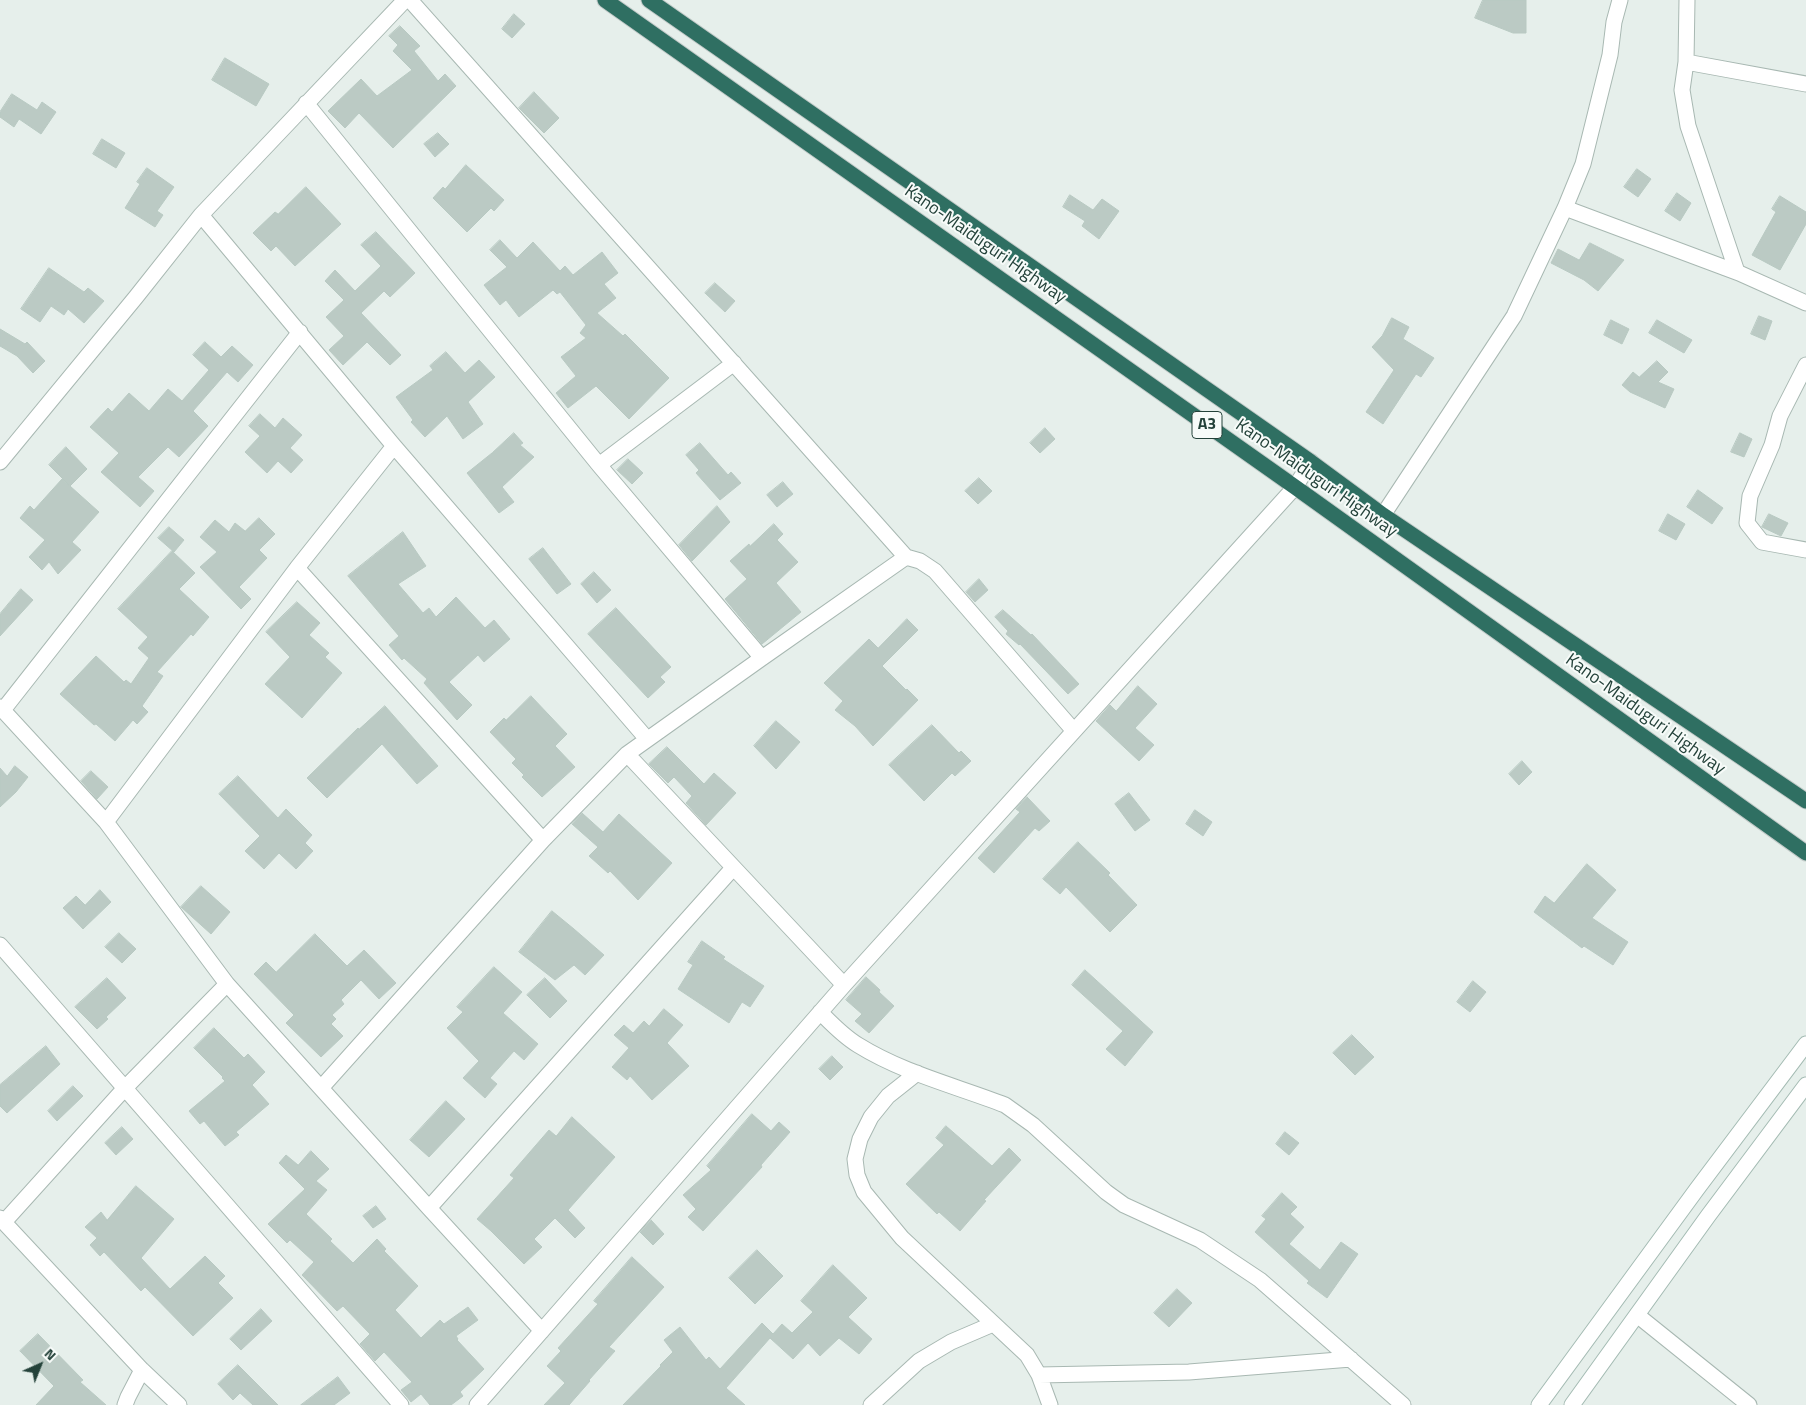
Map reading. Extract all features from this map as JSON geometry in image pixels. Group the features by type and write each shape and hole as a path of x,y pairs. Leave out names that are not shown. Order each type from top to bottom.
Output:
{"highway":[{"name":"Kano-Maiduguri Highway","path":"605,0 1295,487 1806,854"},
{"name":"Kano-Maiduguri Highway","path":"649,0 1311,462 1383,515 1806,801"}],"street":[{"path":"0,462 124,312 200,215 405,0"},
{"path":"410,0 906,557 920,561 935,571 1074,731"},
{"path":"1383,515 1514,316 1565,208 1583,164 1610,55 1614,22 1620,0"},
{"path":"1687,0 1686,62 1682,90 1688,126 1737,272"},
{"path":"1686,62 1806,84"},
{"path":"306,103 600,465 762,658"},
{"path":"1565,208 1737,272 1806,303"},
{"path":"200,215 394,446 647,739"},
{"path":"300,332 2,708 106,822 227,984 542,1331"},
{"path":"600,465 734,363"},
{"path":"1806,365 1780,416 1772,445 1750,496 1747,523 1762,542 1806,550"},
{"path":"106,822 297,568 394,446"},
{"path":"477,1405 844,985 1295,487 1311,462"},
{"path":"321,1088 543,840 627,754 906,557"},
{"path":"297,568 543,840"},
{"path":"627,754 844,985"},
{"path":"429,1208 733,868"},
{"path":"0,945 401,1405"},
{"path":"179,1405 142,1370 2,1220 124,1088 227,984"},
{"path":"820,1012 840,1032 858,1045 917,1073 996,1102 1017,1113 1033,1125 1106,1192 1124,1205 1200,1240 1260,1280 1403,1405"},
{"path":"1539,1405 1806,1044"},
{"path":"917,1073 888,1096 871,1116 860,1139 854,1159 856,1175 864,1192 902,1238 1027,1355 1039,1375 1050,1405"},
{"path":"1572,1405 1806,1085"},
{"path":"1637,1315 1749,1405"},
{"path":"871,1405 919,1361 951,1342 993,1324"},
{"path":"1039,1375 1189,1372 1351,1359"},
{"path":"125,1405 142,1370"}],"building":[{"path":"1483,0 1526,0 1526,33 1513,33 1475,18"},
{"path":"514,14 525,24 512,38 502,29"},
{"path":"400,26 420,46 414,51 438,81 445,74 456,86 393,148 359,113 345,128 328,111 361,79 377,96 412,70 393,51 398,45 389,36"},
{"path":"225,58 269,84 256,106 212,80"},
{"path":"534,92 559,118 544,133 519,108"},
{"path":"12,94 37,110 42,102 56,112 41,134 19,119 14,127 0,117 0,112"},
{"path":"438,133 449,144 435,157 424,144"},
{"path":"102,139 125,153 116,168 93,154"},
{"path":"466,165 504,200 494,211 491,208 467,232 433,198 443,187 445,189"},
{"path":"147,168 174,187 157,211 163,215 155,227 125,208 140,184 137,182"},
{"path":"1637,169 1651,179 1638,197 1624,187"},
{"path":"306,187 341,224 295,266 276,246 271,251 253,233 275,212 278,214"},
{"path":"1677,193 1691,203 1680,221 1665,211"},
{"path":"1070,195 1093,210 1102,199 1119,211 1099,239 1082,226 1085,221 1063,207"},
{"path":"1780,196 1806,212 1806,224 1780,270 1752,255 1776,212 1772,209"},
{"path":"376,232 415,273 390,297 384,291 361,313 401,355 390,365 367,342 343,365 329,350 344,336 326,317 344,300 325,281 335,270 355,291 381,266 361,245"},
{"path":"500,240 517,258 533,242 560,271 565,266 573,275 602,252 618,273 604,284 616,298 597,313 623,336 625,334 669,378 629,419 596,386 568,408 556,393 576,376 561,357 586,338 580,333 586,325 560,292 557,294 553,290 519,317 506,300 500,305 484,285 507,267 490,250"},
{"path":"1590,243 1624,260 1598,291 1584,280 1551,263 1558,249 1579,260"},
{"path":"49,268 84,292 88,288 104,301 84,323 68,309 64,315 51,306 40,322 21,309"},
{"path":"715,283 735,301 725,312 705,293"},
{"path":"1759,316 1772,321 1765,340 1751,334"},
{"path":"1392,318 1409,327 1403,339 1434,358 1421,377 1416,374 1383,424 1366,412 1394,370 1372,347 1382,336"},
{"path":"1611,320 1629,329 1622,344 1604,335"},
{"path":"1657,320 1692,340 1684,353 1649,333"},
{"path":"0,329 25,344 27,342 45,361 33,373 17,356 0,346"},
{"path":"205,342 221,357 232,346 253,365 238,382 227,372 193,411 208,426 179,457 168,447 138,477 154,491 140,507 101,472 119,453 90,427 108,408 112,412 129,393 149,411 168,389 182,401 209,370 193,355"},
{"path":"446,352 465,373 479,360 495,377 468,402 483,424 463,439 447,416 425,437 411,422 413,420 396,397 433,370 430,366"},
{"path":"1657,361 1668,372 1658,382 1674,389 1665,408 1630,392 1622,385 1633,372 1639,377"},
{"path":"260,414 275,428 283,418 302,435 290,448 303,460 291,473 278,461 267,473 245,452 260,436 249,426"},
{"path":"1045,428 1055,439 1040,453 1030,443"},
{"path":"514,433 523,443 520,445 534,457 502,487 514,502 499,513 467,473"},
{"path":"1740,433 1752,439 1744,457 1731,452"},
{"path":"700,443 728,475 731,472 741,483 720,500 696,473 699,470 686,455"},
{"path":"66,447 87,469 70,486 99,512 72,542 81,550 58,574 49,562 42,570 29,557 45,540 20,518 30,506 34,510 62,479 69,485 49,465"},
{"path":"628,459 643,473 632,484 617,470"},
{"path":"979,478 992,491 978,504 965,491"},
{"path":"783,482 793,494 777,507 767,495"},
{"path":"1698,490 1723,508 1712,524 1687,507"},
{"path":"717,506 730,522 692,561 679,545"},
{"path":"1668,514 1685,524 1676,540 1659,531"},
{"path":"1769,514 1788,523 1781,536 1762,527"},
{"path":"259,518 275,534 259,550 267,558 239,587 251,599 241,609 200,567 217,552 200,537 215,520 229,532 235,523 245,531"},
{"path":"774,524 783,534 777,540 798,562 776,583 801,612 762,644 725,599 747,579 730,561"},
{"path":"169,527 184,540 174,552 158,538"},
{"path":"403,532 426,566 398,584 423,613 429,608 436,617 456,597 485,628 494,620 510,639 484,662 478,655 449,682 472,705 457,720 424,683 427,679 404,658 402,660 389,645 399,636 348,576"},
{"path":"543,548 571,584 557,594 529,559"},
{"path":"172,551 195,573 179,589 209,617 157,672 163,676 142,706 148,712 137,724 133,720 115,741 60,694 96,656 124,682 126,680 131,684 149,658 138,648 148,637 118,609"},
{"path":"594,572 611,590 597,603 581,584"},
{"path":"979,579 988,590 975,602 966,592"},
{"path":"21,589 33,600 0,636 0,614"},
{"path":"297,602 320,623 309,635 329,653 325,657 342,673 302,718 265,684 290,657 266,632"},
{"path":"616,608 671,667 660,677 665,682 648,698 588,634"},
{"path":"1003,610 1032,634 1079,684 1068,694 1020,644 1006,634 1008,631 995,617"},
{"path":"907,619 918,630 882,666 918,700 873,746 855,726 835,710 843,701 824,683 869,639 878,648"},
{"path":"1138,686 1157,704 1135,728 1154,745 1139,761 1096,721 1110,705 1116,711"},
{"path":"531,696 567,734 555,746 575,767 542,797 522,777 524,775 512,763 516,759 490,732 504,718 506,720"},
{"path":"385,706 438,766 417,784 382,744 327,798 307,778 358,728"},
{"path":"776,721 800,742 776,769 754,746"},
{"path":"932,725 959,753 961,751 971,761 955,776 952,773 924,801 889,765"},
{"path":"667,747 704,784 714,773 736,793 706,825 686,803 692,796 674,777 668,783 649,764"},
{"path":"1522,761 1532,772 1519,785 1509,774"},
{"path":"15,766 28,777 0,807 0,768 7,776"},
{"path":"91,771 108,787 97,799 81,781"},
{"path":"238,776 278,818 286,809 312,835 305,843 313,851 296,869 279,853 264,869 245,851 260,836 219,794"},
{"path":"1129,793 1150,820 1135,831 1115,804"},
{"path":"1027,797 1050,821 1039,831 1035,828 994,873 978,858 1020,812 1016,809"},
{"path":"1195,810 1212,822 1203,836 1186,824"},
{"path":"582,813 603,832 619,814 672,863 638,900 610,871 608,873 589,856 598,847 572,824"},
{"path":"1078,842 1110,873 1108,875 1137,905 1110,932 1066,887 1060,894 1043,879"},
{"path":"1587,864 1616,890 1592,918 1628,942 1613,965 1584,946 1582,948 1534,912 1545,896 1554,903"},
{"path":"201,886 230,912 211,934 181,907"},
{"path":"100,890 111,902 83,929 63,908 76,896 85,905"},
{"path":"552,911 604,955 585,975 574,965 555,980 519,952"},
{"path":"119,933 136,949 122,963 105,947"},
{"path":"315,934 347,966 364,950 396,983 379,999 361,980 341,1000 344,1004 332,1015 336,1019 331,1024 343,1036 321,1057 286,1023 294,1015 254,974 266,962 276,972"},
{"path":"702,941 725,957 723,959 764,986 750,1007 742,1002 729,1023 678,989 693,965 688,962"},
{"path":"494,967 522,992 503,1013 538,1044 524,1060 514,1051 490,1078 497,1084 485,1098 463,1078 479,1061 447,1028 463,1012 457,1007"},
{"path":"1085,970 1153,1032 1125,1066 1106,1049 1123,1031 1072,985"},
{"path":"866,977 894,1006 869,1033 855,1021 862,1014 846,1000"},
{"path":"107,978 126,998 106,1017 108,1019 97,1029 75,1007"},
{"path":"545,978 567,1001 550,1018 527,995"},
{"path":"1473,981 1486,992 1470,1012 1457,1002"},
{"path":"664,1009 683,1025 667,1043 689,1066 652,1100 630,1076 627,1080 612,1067 629,1048 614,1035 624,1025 633,1033 644,1021 649,1026"},
{"path":"214,1028 244,1058 248,1054 265,1072 252,1085 269,1104 236,1132 239,1135 225,1146 204,1121 200,1124 189,1111 225,1081 194,1048"},
{"path":"1352,1035 1374,1057 1355,1075 1333,1053"},
{"path":"46,1046 60,1064 7,1113 0,1106 0,1085"},
{"path":"832,1056 843,1067 830,1080 819,1069"},
{"path":"73,1086 83,1096 57,1121 48,1111"},
{"path":"446,1101 465,1119 429,1157 410,1140"},
{"path":"752,1114 771,1131 779,1122 790,1132 761,1165 762,1167 703,1231 688,1217 696,1209 683,1195 711,1170 707,1166"},
{"path":"572,1117 615,1157 568,1210 585,1228 575,1238 555,1218 534,1239 542,1247 524,1264 477,1219 514,1178 510,1175 549,1130 556,1136"},
{"path":"946,1126 992,1166 1009,1148 1021,1160 984,1200 986,1201 960,1231 939,1212 937,1214 906,1184 944,1145 936,1138"},
{"path":"122,1127 133,1139 116,1155 105,1143"},
{"path":"1285,1132 1299,1143 1289,1155 1276,1144"},
{"path":"311,1151 329,1169 316,1181 327,1190 306,1214 353,1263 377,1239 386,1249 384,1251 418,1286 395,1310 421,1338 440,1320 444,1324 468,1307 478,1320 456,1336 457,1340 484,1369 460,1392 463,1396 451,1405 430,1405 421,1394 411,1402 401,1390 412,1382 384,1352 375,1361 360,1344 370,1334 343,1306 337,1311 302,1275 314,1262 290,1240 287,1243 268,1224 305,1189 279,1163 286,1155 298,1165"},
{"path":"136,1186 174,1219 141,1258 170,1289 205,1256 225,1276 218,1283 233,1298 193,1336 145,1287 141,1291 104,1252 100,1256 90,1245 97,1238 85,1227 101,1212 107,1220"},
{"path":"1282,1193 1297,1207 1290,1214 1304,1227 1289,1244 1320,1270 1341,1242 1358,1254 1327,1298 1307,1283 1309,1281 1255,1232 1266,1219 1262,1216"},
{"path":"376,1206 386,1219 373,1228 363,1216"},
{"path":"651,1220 664,1234 653,1245 640,1232"},
{"path":"757,1250 783,1276 755,1304 729,1278"},
{"path":"632,1257 664,1287 609,1347 615,1351 569,1405 544,1405 565,1383 547,1366 561,1351 558,1348 598,1304 594,1301"},
{"path":"833,1265 867,1298 848,1317 872,1339 859,1354 839,1338 820,1356 808,1343 793,1359 770,1338 726,1388 745,1405 623,1405 673,1352 664,1340 680,1327 706,1360 709,1357 720,1369 762,1323 773,1334 782,1324 792,1333 813,1312 801,1301"},
{"path":"1177,1289 1192,1303 1169,1327 1154,1313"},
{"path":"261,1309 272,1321 241,1350 230,1339"},
{"path":"38,1334 83,1380 80,1382 106,1405 36,1405 54,1386 20,1351"},
{"path":"238,1365 278,1405 253,1405 240,1393 233,1400 218,1384"},
{"path":"338,1377 350,1393 334,1405 301,1405"}]}
